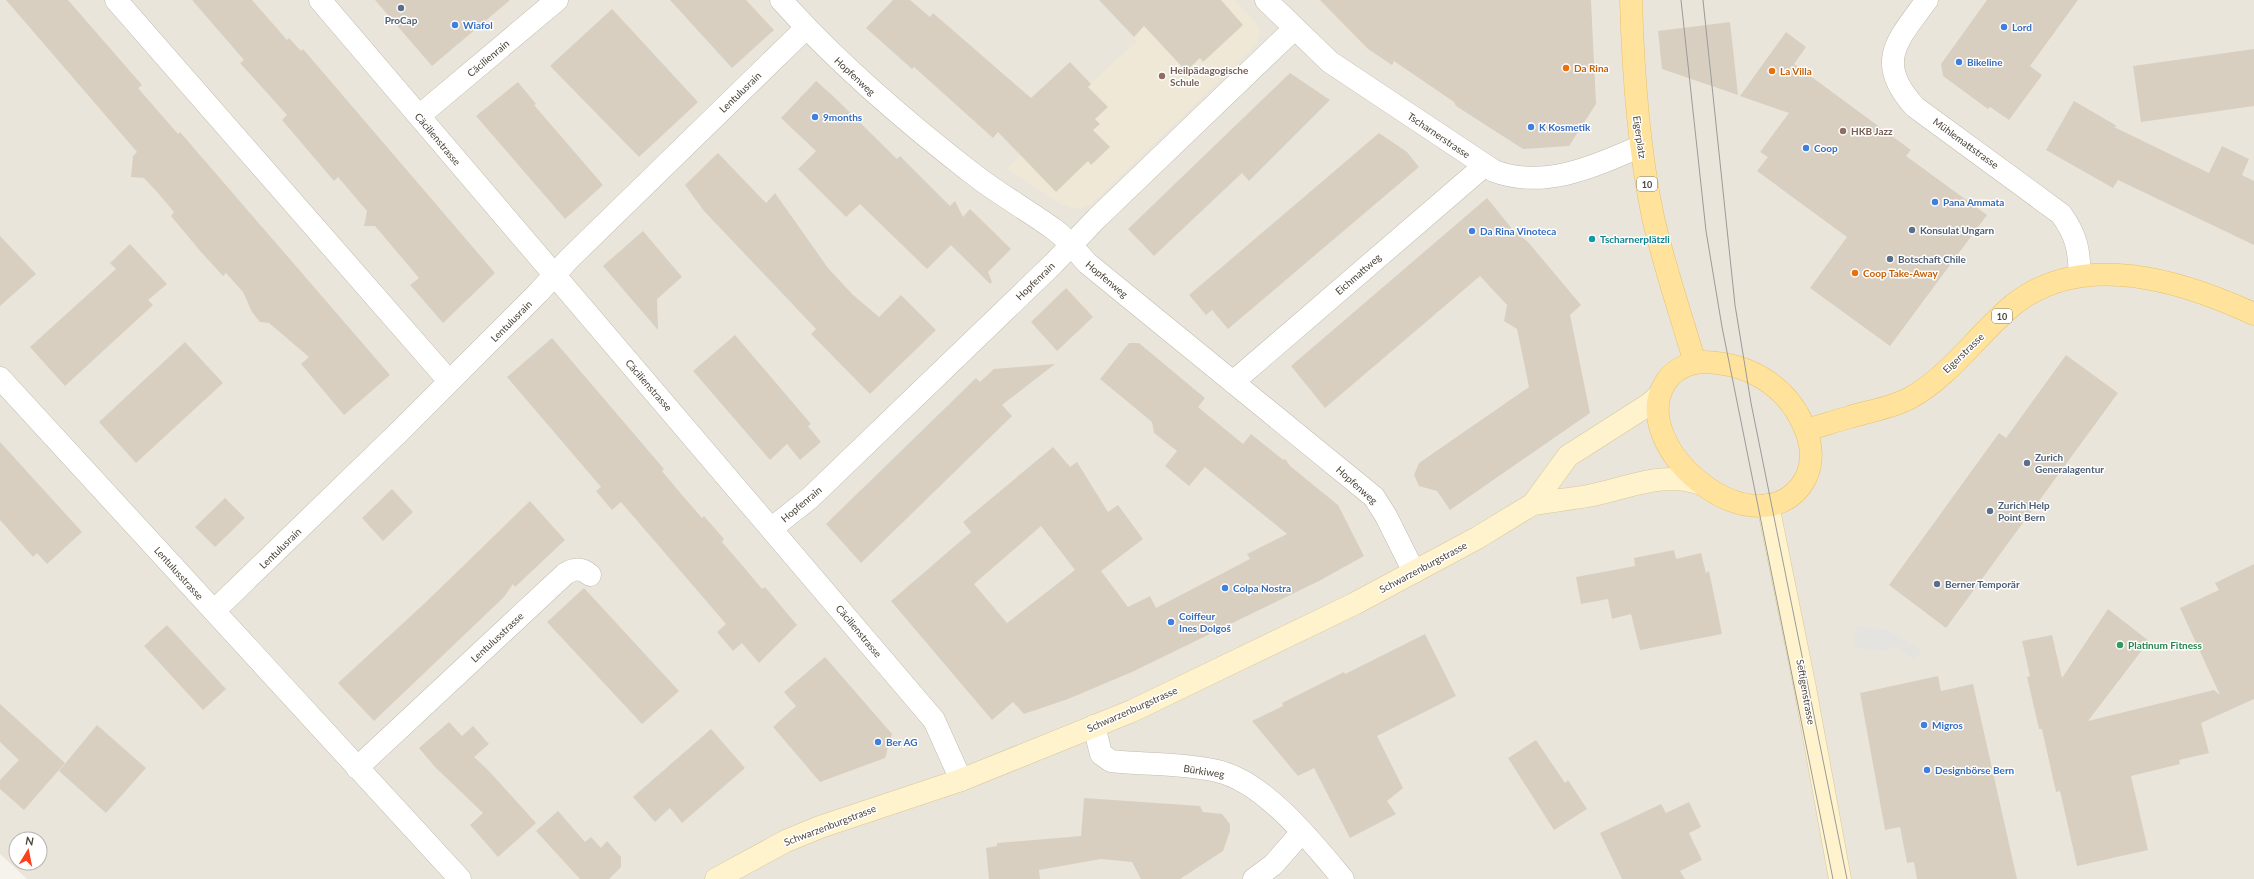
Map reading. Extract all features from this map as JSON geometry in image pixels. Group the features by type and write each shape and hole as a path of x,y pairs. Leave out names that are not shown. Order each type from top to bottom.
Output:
{"main road":[{"name":"Eigerplatz","path":"1631,0 1635,93 1641,146 1653,216 1695,363"},
{"name":"Eigerstrasse","path":"1806,430 1910,398 1937,379 2014,305 2040,288 2080,276 2108,275 2169,282 2197,290 2254,314"},
{"path":"1714,362 1735,366 1766,380 1794,406 1806,430 1812,455 1804,480 1790,496 1768,505 1737,502 1720,495 1689,475 1670,449 1658,417 1659,395 1671,375 1680,368 1695,363 1714,362"},
{"name":"Schwarzenburgstrasse","path":"1533,504 1568,456 1651,403 1659,395"},
{"name":"Schwarzenburgstrasse","path":"716,879 786,841 820,827 961,780 1171,693 1414,572 1533,504 1588,496 1667,478 1689,479 1701,484"},
{"name":"Seftigenstrasse","path":"1768,505 1806,688 1820,776 1840,879"}],"street":[{"path":"116,0 449,381"},
{"name":"Cäcilienstrasse","path":"320,0 554,277 772,528 934,720 961,780"},
{"name":"Cäcilienrain","path":"419,116 557,0"},
{"name":"Hopfenweg","path":"781,0 806,28 861,82 910,125 981,180 1056,231 1087,263 1374,497 1386,516 1414,572"},
{"name":"Tscharnerstrasse","path":"1266,0 1294,29 1330,62 1484,166 1505,175 1549,178 1571,174 1641,146"},
{"name":"Mühlemattstrasse","path":"1927,0 1900,37 1894,53 1894,74 1902,92 1916,107 2060,214 2071,228 2079,247 2080,276"},
{"name":"Lentulusrain","path":"214,611 334,496 554,277 596,233 806,28"},
{"name":"Hopfenrain","path":"772,528 810,498 1294,29"},
{"name":"Eichmattweg","path":"1233,382 1484,166"},
{"name":"Lentulusstrasse","path":"0,378 460,879"},
{"name":"Lentulusstrasse","path":"357,768 565,574 573,570 582,570 590,575"},
{"name":"Bürkiweg","path":"1094,726 1101,754 1111,761 1202,768 1219,771 1237,778 1265,795 1301,832 1343,879"},
{"path":"1254,879 1273,864 1301,832"}],"shaded area":[{"path":"0,0 2254,0 2254,879 27,879 18,871 48,871 48,831 8,831 8,861 0,854"},
{"name":"Heilpädagogische Schule","path":"1101,0 1234,0 1256,23 1260,32 1256,45 1090,205 1082,208 1074,208 1061,204 1007,169 1066,107 1137,41"},
{"path":"1856,626 1888,630 1922,651 1915,660 1896,646 1887,651 1853,648"}],"building":[{"path":"6,0 68,0 142,85 138,88 178,134 180,132 390,375 344,415 301,364 309,357 269,323 260,322 252,312 243,292 226,273 223,276 201,252 171,216 174,212 158,193 144,178 131,177 133,156 137,152"},
{"path":"192,0 252,0 287,40 289,38 301,51 303,49 495,273 443,323 410,285 419,278 375,226 364,226 367,211 338,177 334,181 282,120 287,115 240,63 244,60"},
{"path":"375,0 510,0 432,66"},
{"path":"670,0 746,0 774,30 732,68"},
{"path":"893,0 910,0 930,17 933,13 1031,98 1070,62 1091,84 1088,87 1108,107 1095,119 1100,124 1093,130 1110,147 1091,165 1088,161 1056,192 998,132 993,138 914,67 912,69 866,28"},
{"path":"1099,0 1221,0 1243,25 1203,62 1200,58 1186,71 1144,26 1134,37"},
{"path":"1320,0 1591,0 1596,104 1569,146 1523,149 1456,106 1454,102 1394,61 1392,65 1368,49"},
{"path":"1987,0 2078,0 2030,66 2042,75 2009,120 1990,107 1988,109 1943,76 1941,64"},
{"path":"612,9 698,102 639,157 550,66"},
{"path":"1730,22 1738,95 1662,69 1658,31"},
{"path":"1786,32 1806,47 1794,64 1911,150 1906,156 1987,215 1890,346 1810,288 1847,237 1757,171 1768,157 1760,152 1789,113 1740,96"},
{"path":"2254,49 2254,106 2141,122 2133,66"},
{"path":"1290,73 1330,100 1249,181 1242,173 1154,256 1128,229"},
{"path":"816,81 897,159 900,156 950,206 955,201 963,217 970,209 1011,249 988,272 992,282 990,284 951,245 927,269 860,204 846,217 798,169 816,151 781,118"},
{"path":"518,82 536,104 534,105 603,185 565,219 476,116"},
{"path":"2074,101 2117,126 2114,127 2209,173 2222,146 2249,159 2242,175 2254,181 2254,245 2118,180 2113,188 2046,150"},
{"path":"1379,133 1407,152 1419,167 1228,329 1212,310 1206,315 1189,295"},
{"path":"718,153 766,203 775,193 828,268 852,294 879,317 901,295 936,330 870,394 811,334 816,329 704,211 685,185"},
{"path":"1487,198 1513,230 1528,242 1581,305 1570,315 1590,413 1450,510 1437,491 1419,486 1414,475 1419,463 1529,387 1517,329 1504,321 1507,305 1480,276 1325,408 1291,366"},
{"path":"643,231 682,277 657,299 658,330 603,266"},
{"path":"0,236 36,274 0,306"},
{"path":"130,244 167,284 148,300 153,305 65,386 30,347 116,269 110,263"},
{"path":"1066,288 1093,317 1057,351 1031,322"},
{"path":"735,335 811,424 808,426 821,442 800,460 787,444 770,460 693,371"},
{"path":"552,338 664,469 662,471 682,495 702,518 704,516 724,539 722,542 762,589 765,587 797,625 759,663 742,643 733,651 717,632 726,624 621,502 612,510 596,491 601,487 507,377"},
{"path":"185,342 223,383 136,463 99,422"},
{"path":"1129,343 1139,343 1205,398 1198,407 1243,444 1251,434 1282,459 1286,460 1290,466 1338,505 1364,556 1319,581 1132,672 1068,699 1024,714 1013,702 992,720 891,601 971,532 963,522 1053,447 1070,467 1077,462 1108,512 1118,505 1143,539 1101,571 1128,607 1150,596 1156,608 1250,559 1247,554 1287,534 1205,467 1189,486 1165,466 1177,451 1154,433 1152,422 1100,379","holes":["1041,526 1075,570 1007,623 974,584"]},
{"path":"2066,355 2118,393 1946,628 1889,585 1999,433 2006,438"},
{"path":"1055,364 1002,405 1012,416 861,563 826,524 976,378 980,382 994,369"},
{"path":"0,442 82,532 47,564 37,553 33,557 0,520"},
{"path":"392,489 413,512 383,541 362,518"},
{"path":"225,498 245,518 215,547 195,527"},
{"path":"530,501 565,540 515,587 513,584 504,597 374,721 338,683 426,602"},
{"path":"1674,550 1676,559 1701,553 1706,573 1709,571 1722,634 1640,650 1631,614 1612,619 1608,599 1581,604 1576,577 1635,566 1634,558"},
{"path":"2254,564 2254,699 2201,723 2209,753 2179,760 2180,764 2131,776 2148,850 2077,866 2060,791 2056,792 2042,729 2039,729 2027,677 2030,676 2022,641 2052,635 2062,678 2108,609 2149,641 2088,721 2214,690 2220,695 2180,608 2219,590 2215,583"},
{"path":"584,588 679,691 642,724 547,622"},
{"path":"167,625 226,689 203,710 144,646"},
{"path":"1425,634 1456,696 1377,736 1403,788 1387,801 1396,814 1350,838 1314,768 1298,776 1252,721 1283,706 1282,703 1344,672 1345,674"},
{"path":"825,657 892,734 885,758 820,782 773,727 796,706 784,692"},
{"path":"1938,676 1941,691 1973,684 2017,879 1917,879 1914,862 1907,863 1900,827 1885,830 1860,693"},
{"path":"0,704 65,763 24,810 0,789 0,780 19,760 0,742"},
{"path":"449,722 462,736 473,726 489,744 474,757 488,770 536,823 498,857 470,825 483,813 435,767 419,748"},
{"path":"97,725 146,768 106,813 59,771"},
{"path":"711,729 745,768 682,823 670,808 655,822 633,797"},
{"path":"1536,740 1565,783 1568,780 1587,809 1554,830 1508,758"},
{"path":"1084,798 1200,806 1203,812 1222,814 1230,824 1230,831 1223,851 1180,879 1141,879 1132,862 1101,859 1039,870 1040,879 989,879 986,848 997,846 997,843 1081,836"},
{"path":"1689,802 1701,827 1689,833 1702,860 1680,871 1685,879 1622,879 1600,833 1661,804 1666,813"},
{"path":"558,811 585,842 591,837 601,848 607,841 621,857 621,867 609,879 580,879 536,831"}],"tram line":[{"path":"1681,0 1706,231 1722,327 1833,879"},
{"path":"1703,0 1735,305 1751,403 1847,879"}],"place":[{"name":"ProCap","path":"401,8"},
{"name":"Wiafol","path":"455,25"},
{"name":"Lord","path":"2004,27"},
{"name":"Bikeline","path":"1959,62"},
{"name":"Da Rina","path":"1566,68"},
{"name":"La Villa","path":"1772,71"},
{"name":"Heilpädagogische Schule","path":"1162,76"},
{"name":"9months","path":"815,117"},
{"name":"K Kosmetik","path":"1531,127"},
{"name":"HKB Jazz","path":"1843,131"},
{"name":"Coop","path":"1806,148"},
{"name":"Pana Ammata","path":"1935,202"},
{"name":"Konsulat Ungarn","path":"1912,230"},
{"name":"Da Rina Vinoteca","path":"1472,231"},
{"name":"Tscharnerplätzli","path":"1592,239"},
{"name":"Botschaft Chile","path":"1890,259"},
{"name":"Coop Take-Away","path":"1855,273"},
{"name":"Zurich Generalagentur","path":"2027,463"},
{"name":"Zurich Help Point Bern","path":"1990,511"},
{"name":"Berner Temporär","path":"1937,584"},
{"name":"Colpa Nostra","path":"1225,588"},
{"name":"Coiffeur Ines Dolgoš","path":"1171,622"},
{"name":"Platinum Fitness","path":"2120,645"},
{"name":"Migros","path":"1924,725"},
{"name":"Ber AG","path":"878,742"},
{"name":"Designbörse Bern","path":"1927,770"}]}
